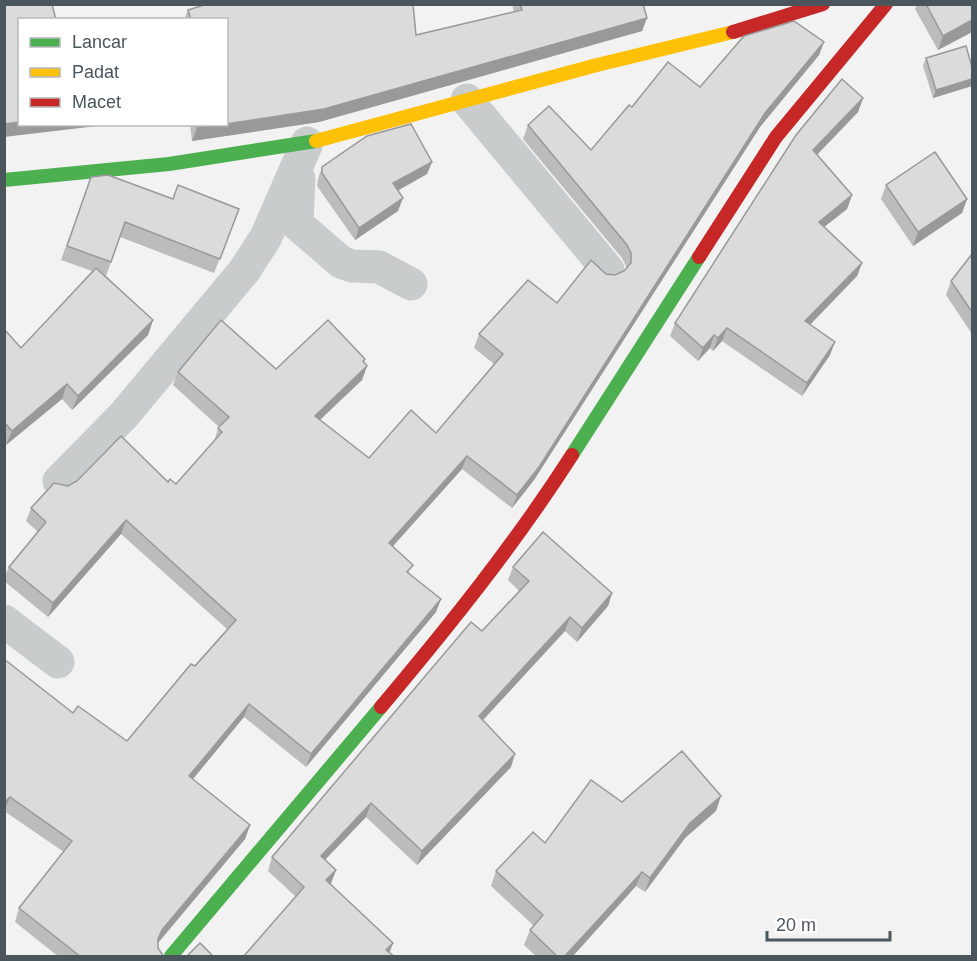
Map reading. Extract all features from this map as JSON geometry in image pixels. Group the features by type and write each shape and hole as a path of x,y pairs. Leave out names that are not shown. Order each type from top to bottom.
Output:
{"street":[{"path":"4,180 303,154 467,100 748,28 823,4"},
{"path":"171,957 462,611 544,499 776,137 886,4"},
{"path":"467,100 608,270"},
{"path":"303,154 297,224 341,262 352,266 379,267 411,284"},
{"path":"59,481 123,416 244,271 266,237 303,154"},
{"path":"4,621 57,662"}],"building":[{"path":"4,4 52,4 56,18 18,18 18,122 4,124"},
{"path":"207,4 413,4 416,35 522,10 520,4 643,4 647,18 324,109 228,124 228,18 190,18 188,10"},
{"path":"926,4 972,4 972,20 943,36"},
{"path":"794,21 824,42 765,113 539,467 517,495 467,456 389,543 413,565 407,572 441,599 311,754 249,704 189,776 250,825 162,930 158,939 158,948 164,957 81,957 19,908 72,841 10,797 4,803 4,659 73,713 78,706 127,741 191,664 195,666 236,620 126,520 53,603 9,567 46,522 31,508 54,483 68,486 77,481 121,436 168,482 170,479 176,484 222,432 218,428 229,417 178,372 221,320 276,369 328,320 365,359 363,361 367,366 315,416 369,458 411,410 436,433 503,354 479,334 528,280 557,303 591,260 606,274 615,275 624,271 631,263 631,253 627,245 528,125 549,106 591,150 629,105 632,107 668,62 700,87 744,36"},
{"path":"966,46 972,67 972,79 936,90 926,58"},
{"path":"842,79 863,98 813,150 852,195 819,222 862,263 805,321 835,342 807,383 727,328 718,338 714,335 703,348 675,323 796,135"},
{"path":"411,124 432,162 393,183 403,198 359,228 322,173 322,167 367,136"},
{"path":"935,152 967,199 918,232 886,185"},
{"path":"108,175 173,199 178,185 239,209 220,259 125,222 111,262 67,246 91,177"},
{"path":"972,254 972,312 951,281"},
{"path":"96,268 153,320 78,396 67,384 12,431 4,422 4,329 21,348"},
{"path":"543,532 612,593 582,628 570,617 479,716 515,754 422,851 371,803 321,856 336,870 326,880 393,943 386,950 395,957 243,957 304,887 272,857 471,622 482,631 529,581 513,567"},
{"path":"682,751 721,796 690,823 650,878 642,872 564,957 558,957 530,930 543,915 496,871 533,832 545,843 591,780 622,802"},
{"path":"200,943 214,957 186,957"}],"traffic: fast":[{"path":"4,180 169,164 316,141"},
{"path":"572,455 699,257"},
{"path":"171,956 381,707"}],"traffic: slow":[{"path":"316,141 597,65 733,32"}],"traffic: jam":[{"path":"733,32 823,4"},
{"path":"699,257 776,137 886,4"},
{"path":"381,707 481,584 528,521 572,455"}]}
